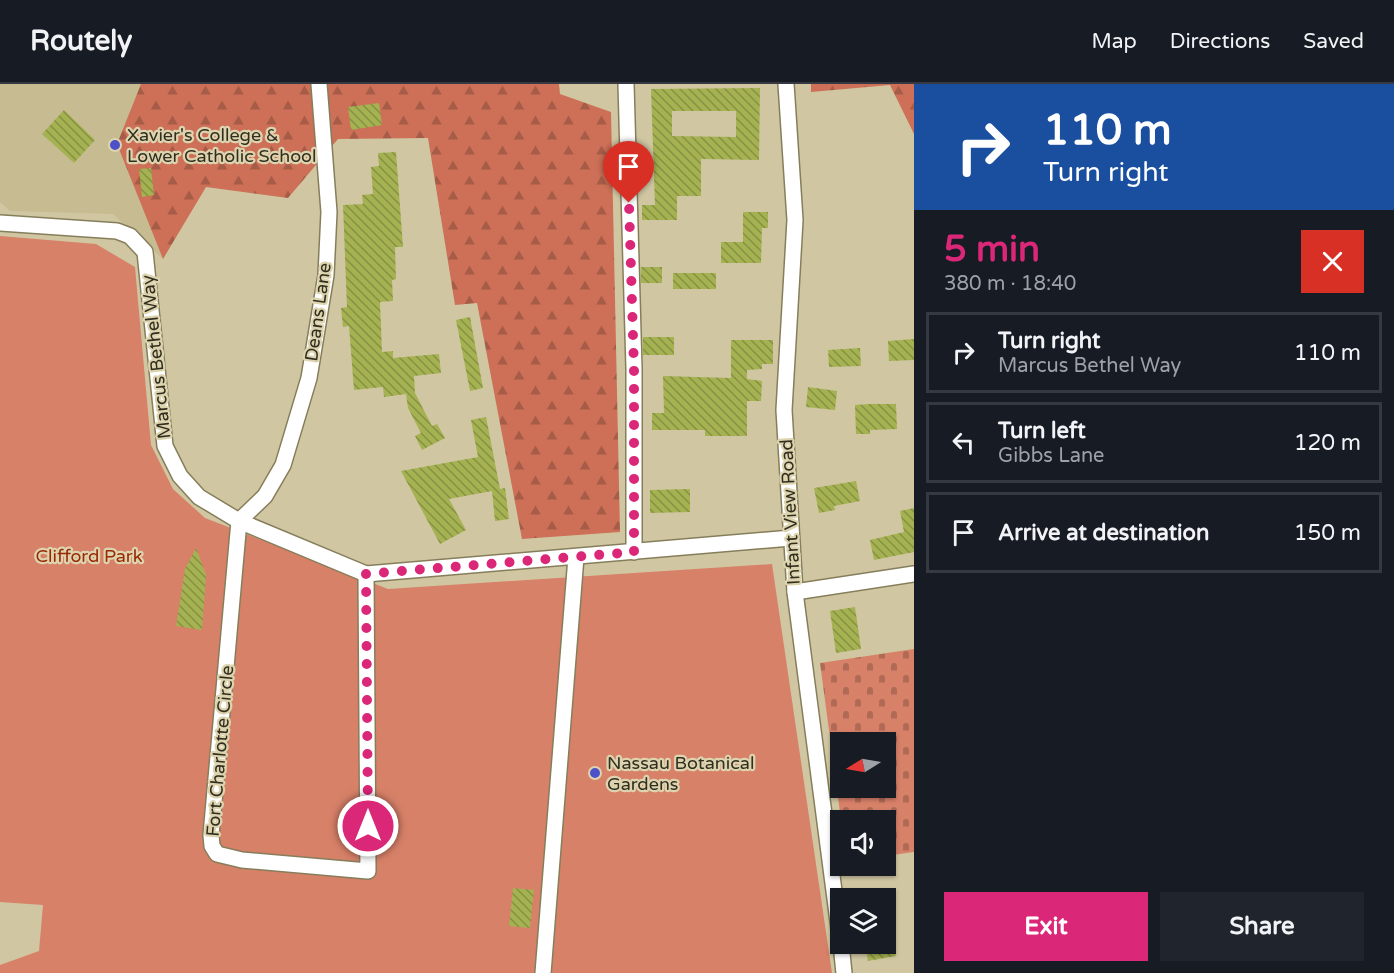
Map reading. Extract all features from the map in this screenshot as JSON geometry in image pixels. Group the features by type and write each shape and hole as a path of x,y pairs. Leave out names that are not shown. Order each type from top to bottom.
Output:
{"street":[{"name":"Deans Lane","path":"239,521 265,496 283,465 309,378 326,274 329,212 319,84"},
{"path":"626,84 634,369 634,552"},
{"name":"Infant View Road","path":"786,84 795,220 784,410 791,538 795,592 834,888"},
{"name":"Marcus Bethel Way","path":"0,223 117,231 130,236 145,252 165,446 180,476 199,497 239,521 366,574 791,538"},
{"name":"Fort Charlotte Circle","path":"239,521 211,835 212,846 217,854 242,860 368,871 366,574"},
{"path":"543,973 576,557"},
{"path":"795,592 914,574"},
{"path":"842,954 844,973"}],"shaded area":[{"name":"Xavier's College & Lower Catholic School","path":"0,84 252,84 256,103 163,259 113,214 10,211 0,202"}],"green space":[{"path":"141,84 559,84 560,94 611,112 620,532 522,539 477,303 455,305 428,138 338,139 288,198 206,187 163,259 117,144"},
{"path":"811,84 914,84 914,134 890,85 811,92"},
{"name":"Clifford Park","path":"0,236 96,244 135,267 151,445 173,489 205,518 388,589 772,564 832,973 0,973 0,965 39,951 43,905 0,902"},
{"path":"914,649 914,852 896,854 896,810 840,810 838,798 896,798 896,732 830,732 830,738 820,663"}],"building":[{"path":"760,88 759,160 701,159 701,196 677,196 677,220 642,220 642,205 655,205 651,89","holes":["672,111 736,111 736,137 672,136"]},
{"path":"379,103 382,125 351,130 348,107"},
{"path":"64,110 95,140 74,163 42,134"},
{"path":"396,152 403,247 395,247 396,279 392,280 393,301 380,302 382,352 393,351 393,358 439,354 441,373 414,376 415,393 432,426 437,424 445,438 422,450 415,436 421,433 408,408 406,394 384,397 383,387 354,390 349,326 343,327 341,308 347,307 343,205 363,204 362,195 373,194 371,167 379,166 378,153"},
{"path":"151,168 154,195 142,197 139,169"},
{"path":"743,212 768,212 768,228 762,228 761,263 721,263 721,242 743,242"},
{"path":"641,267 662,267 662,283 641,283"},
{"path":"673,273 716,273 716,289 673,289"},
{"path":"470,317 483,388 470,391 456,320"},
{"path":"643,337 674,337 674,355 643,355"},
{"path":"914,339 914,360 889,361 888,341"},
{"path":"731,340 773,340 773,364 762,364 762,369 747,370 747,379 762,381 761,401 747,401 747,436 705,436 705,430 652,430 652,413 664,413 663,376 731,378"},
{"path":"860,348 861,366 829,367 828,350"},
{"path":"808,387 837,391 835,410 806,407"},
{"path":"896,404 897,429 870,430 870,434 856,434 855,405"},
{"path":"486,417 500,489 505,488 509,519 495,521 492,491 449,499 466,530 440,544 401,471 478,457 471,420"},
{"path":"856,481 860,501 834,506 835,510 819,513 814,488"},
{"path":"690,489 690,512 650,513 650,490"},
{"path":"914,508 914,552 874,560 870,540 904,532 900,511"},
{"path":"196,548 206,575 202,630 176,626 185,569"},
{"path":"855,607 861,649 836,653 830,611"},
{"path":"513,888 534,890 530,928 509,926"},
{"path":"867,954 896,954 896,956 868,961"}],"place":[{"name":"Xavier's College & Lower Catholic School","path":"115,145"},
{"name":"Nassau Botanical Gardens","path":"595,773"}],"route":[{"path":"368,826 366,574 634,552 634,369 629,203"}]}
